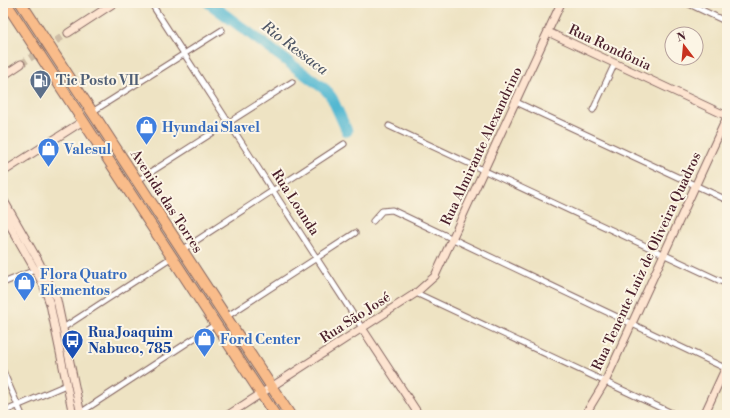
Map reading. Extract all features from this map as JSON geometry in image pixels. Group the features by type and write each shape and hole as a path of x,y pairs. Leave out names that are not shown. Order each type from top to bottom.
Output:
{"highway":[{"name":"Avenida das Torres","path":"6,3 275,415"},
{"name":"Avenida das Torres","path":"21,3 290,415"}],"main road":[{"path":"68,33 114,3"},
{"name":"Rua Almirante Alexandrino","path":"416,293 435,276 561,3"},
{"name":"Rua Rondônia","path":"548,32 727,116"},
{"path":"3,76 21,64"},
{"name":"Rua Tenente Luiz de Oliveira Quadros","path":"585,415 604,382 727,116"},
{"path":"3,172 83,120"},
{"path":"3,199 48,279 57,300 78,414"},
{"path":"3,213 47,294 54,315 66,385 78,414"},
{"name":"Rua São José","path":"228,415 416,293"},
{"name":"Rua Loanda","path":"362,328 420,415"},
{"path":"704,415 727,367"}],"street":[{"name":"Rua Loanda","path":"151,3 362,328"},
{"path":"687,3 727,22"},
{"path":"92,112 222,30"},
{"path":"594,110 615,63"},
{"path":"137,181 292,82"},
{"path":"516,102 727,200"},
{"path":"389,126 727,284"},
{"path":"182,250 344,144"},
{"path":"373,221 382,211 392,210 727,367"},
{"path":"226,317 355,233"},
{"path":"63,328 172,257"},
{"path":"3,284 35,270"},
{"path":"416,293 676,415"},
{"path":"78,414 216,324"},
{"path":"3,371 22,415"},
{"path":"3,412 66,385"}],"waterway":[{"name":"Rio Ressaca","path":"209,3 326,90 332,98 347,131"}],"tunnel":[{"path":"21,64 68,33"}],"place":[{"name":"Tic Posto VII","path":"40,100"},
{"name":"Hyundai Slavel","path":"147,146"},
{"name":"Valesul","path":"48,168"},
{"name":"Flora Quatro Elementos","path":"25,302"},
{"name":"Ford Center","path":"204,358"},
{"name":"Rua Joaquim Nabuco, 785","path":"73,360"}]}
